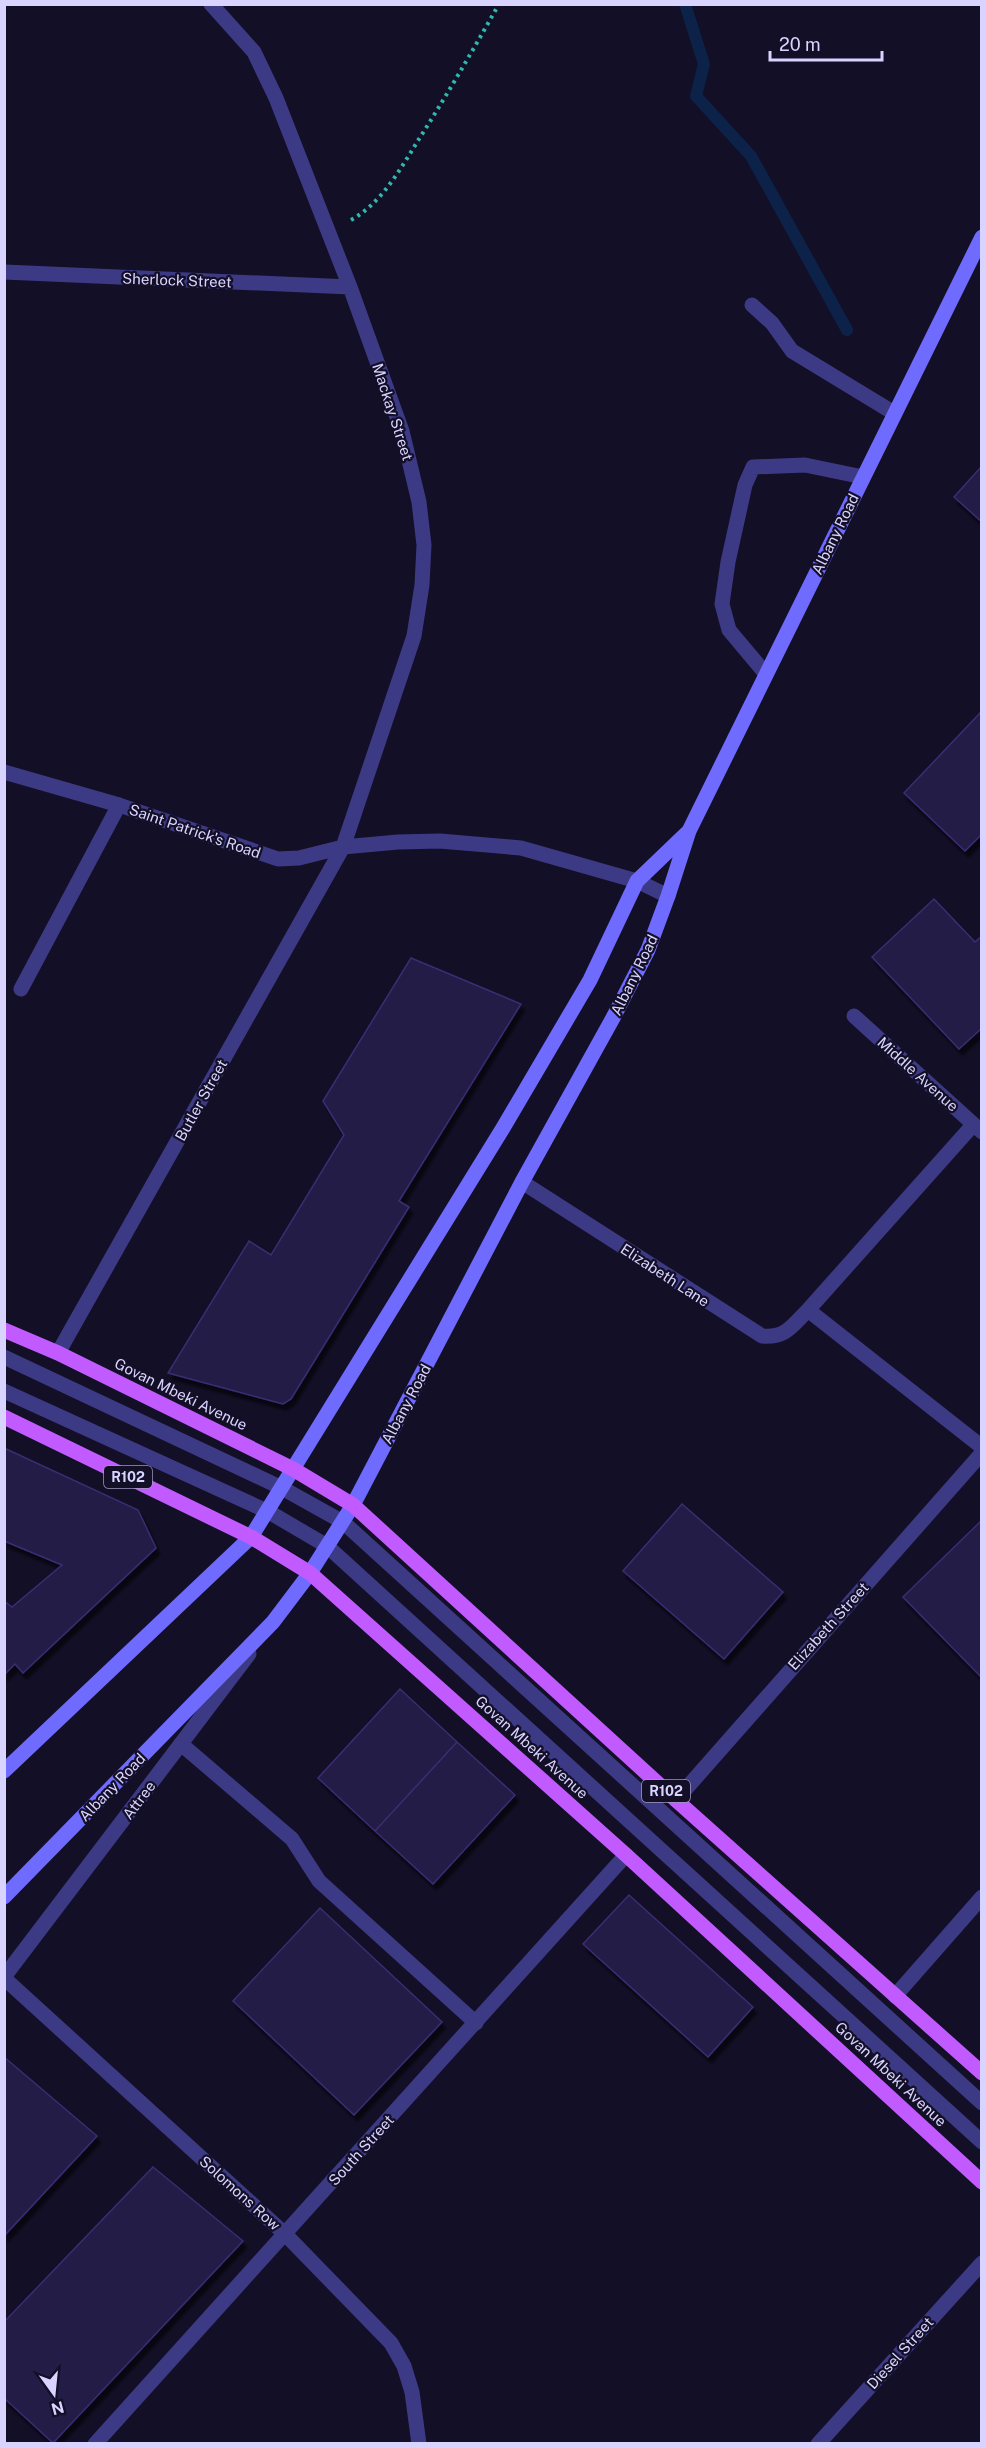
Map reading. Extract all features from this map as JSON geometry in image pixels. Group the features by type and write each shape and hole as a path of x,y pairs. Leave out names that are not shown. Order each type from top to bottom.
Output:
{"main road":[{"name":"Albany Road","path":"4,1897 273,1622 310,1573 343,1522 522,1182 615,1016 648,950 689,831 981,237"},
{"name":"Albany Road","path":"4,1771 251,1537 503,1128 585,990 637,881 689,831"},
{"name":"Govan Mbeki Avenue","path":"4,1330 58,1353 293,1469 353,1505 676,1800 981,2073"},
{"name":"Govan Mbeki Avenue","path":"4,1417 251,1537 310,1573 626,1855 981,2181"}],"street":[{"name":"Mackay Street","path":"211,4 254,52 276,98 350,287 402,431 419,502 424,545 422,585 414,636 344,847"},
{"name":"Sherlock Street","path":"4,272 350,287"},
{"path":"752,305 772,323 792,351 894,413"},
{"path":"765,673 729,630 722,604 728,562 745,484 753,467 805,465 863,477"},
{"name":"Saint Patrick's Road","path":"4,772 119,805 278,860 299,858 344,847 398,842 440,841 521,848 637,881 668,896"},
{"path":"21,989 119,805"},
{"name":"Butler Street","path":"58,1353 344,847"},
{"name":"Middle Avenue","path":"854,1016 977,1128"},
{"name":"Elizabeth Lane","path":"522,1182 762,1336 776,1337 788,1330 977,1128"},
{"path":"807,1310 981,1447"},
{"path":"4,1357 282,1488 343,1522 981,2103"},
{"path":"4,1391 268,1512 327,1546 981,2142"},
{"name":"Elizabeth Street","path":"676,1800 981,1452"},
{"name":"Attree","path":"4,1977 273,1622"},
{"path":"181,1744 292,1839 319,1881 476,2023"},
{"name":"South Street","path":"95,2444 626,1855"},
{"path":"895,1996 981,1897"},
{"name":"Solomons Row","path":"4,1977 285,2234 391,2343 404,2366 412,2392 419,2444"},
{"name":"Diesel Street","path":"818,2444 981,2263"}],"path":[{"path":"329,232 360,215 393,180 442,103 499,4"}],"building":[{"path":"982,466 982,522 954,497"},
{"path":"982,711 982,834 965,851 904,793"},
{"path":"934,899 975,942 982,936 982,1028 959,1049 872,957"},
{"path":"411,958 521,1004 399,1201 409,1207 291,1399 283,1404 168,1373 249,1241 271,1255 344,1135 323,1101"},
{"path":"4,1448 138,1510 156,1548 23,1673 15,1664 4,1675 4,1601 12,1607 62,1565 4,1541"},
{"path":"682,1504 783,1592 724,1659 623,1571"},
{"path":"982,1520 982,1678 903,1597"},
{"path":"400,1689 457,1742 375,1831 318,1778"},
{"path":"457,1742 515,1795 433,1884 375,1831"},
{"path":"629,1895 753,2007 708,2057 583,1944"},
{"path":"320,1908 442,2022 354,2115 233,2001"},
{"path":"4,2057 97,2136 4,2236"},
{"path":"153,2167 243,2241 53,2443 4,2398 4,2322"}],"waterway":[{"path":"685,4 704,64 696,96 751,156 847,330"}]}
